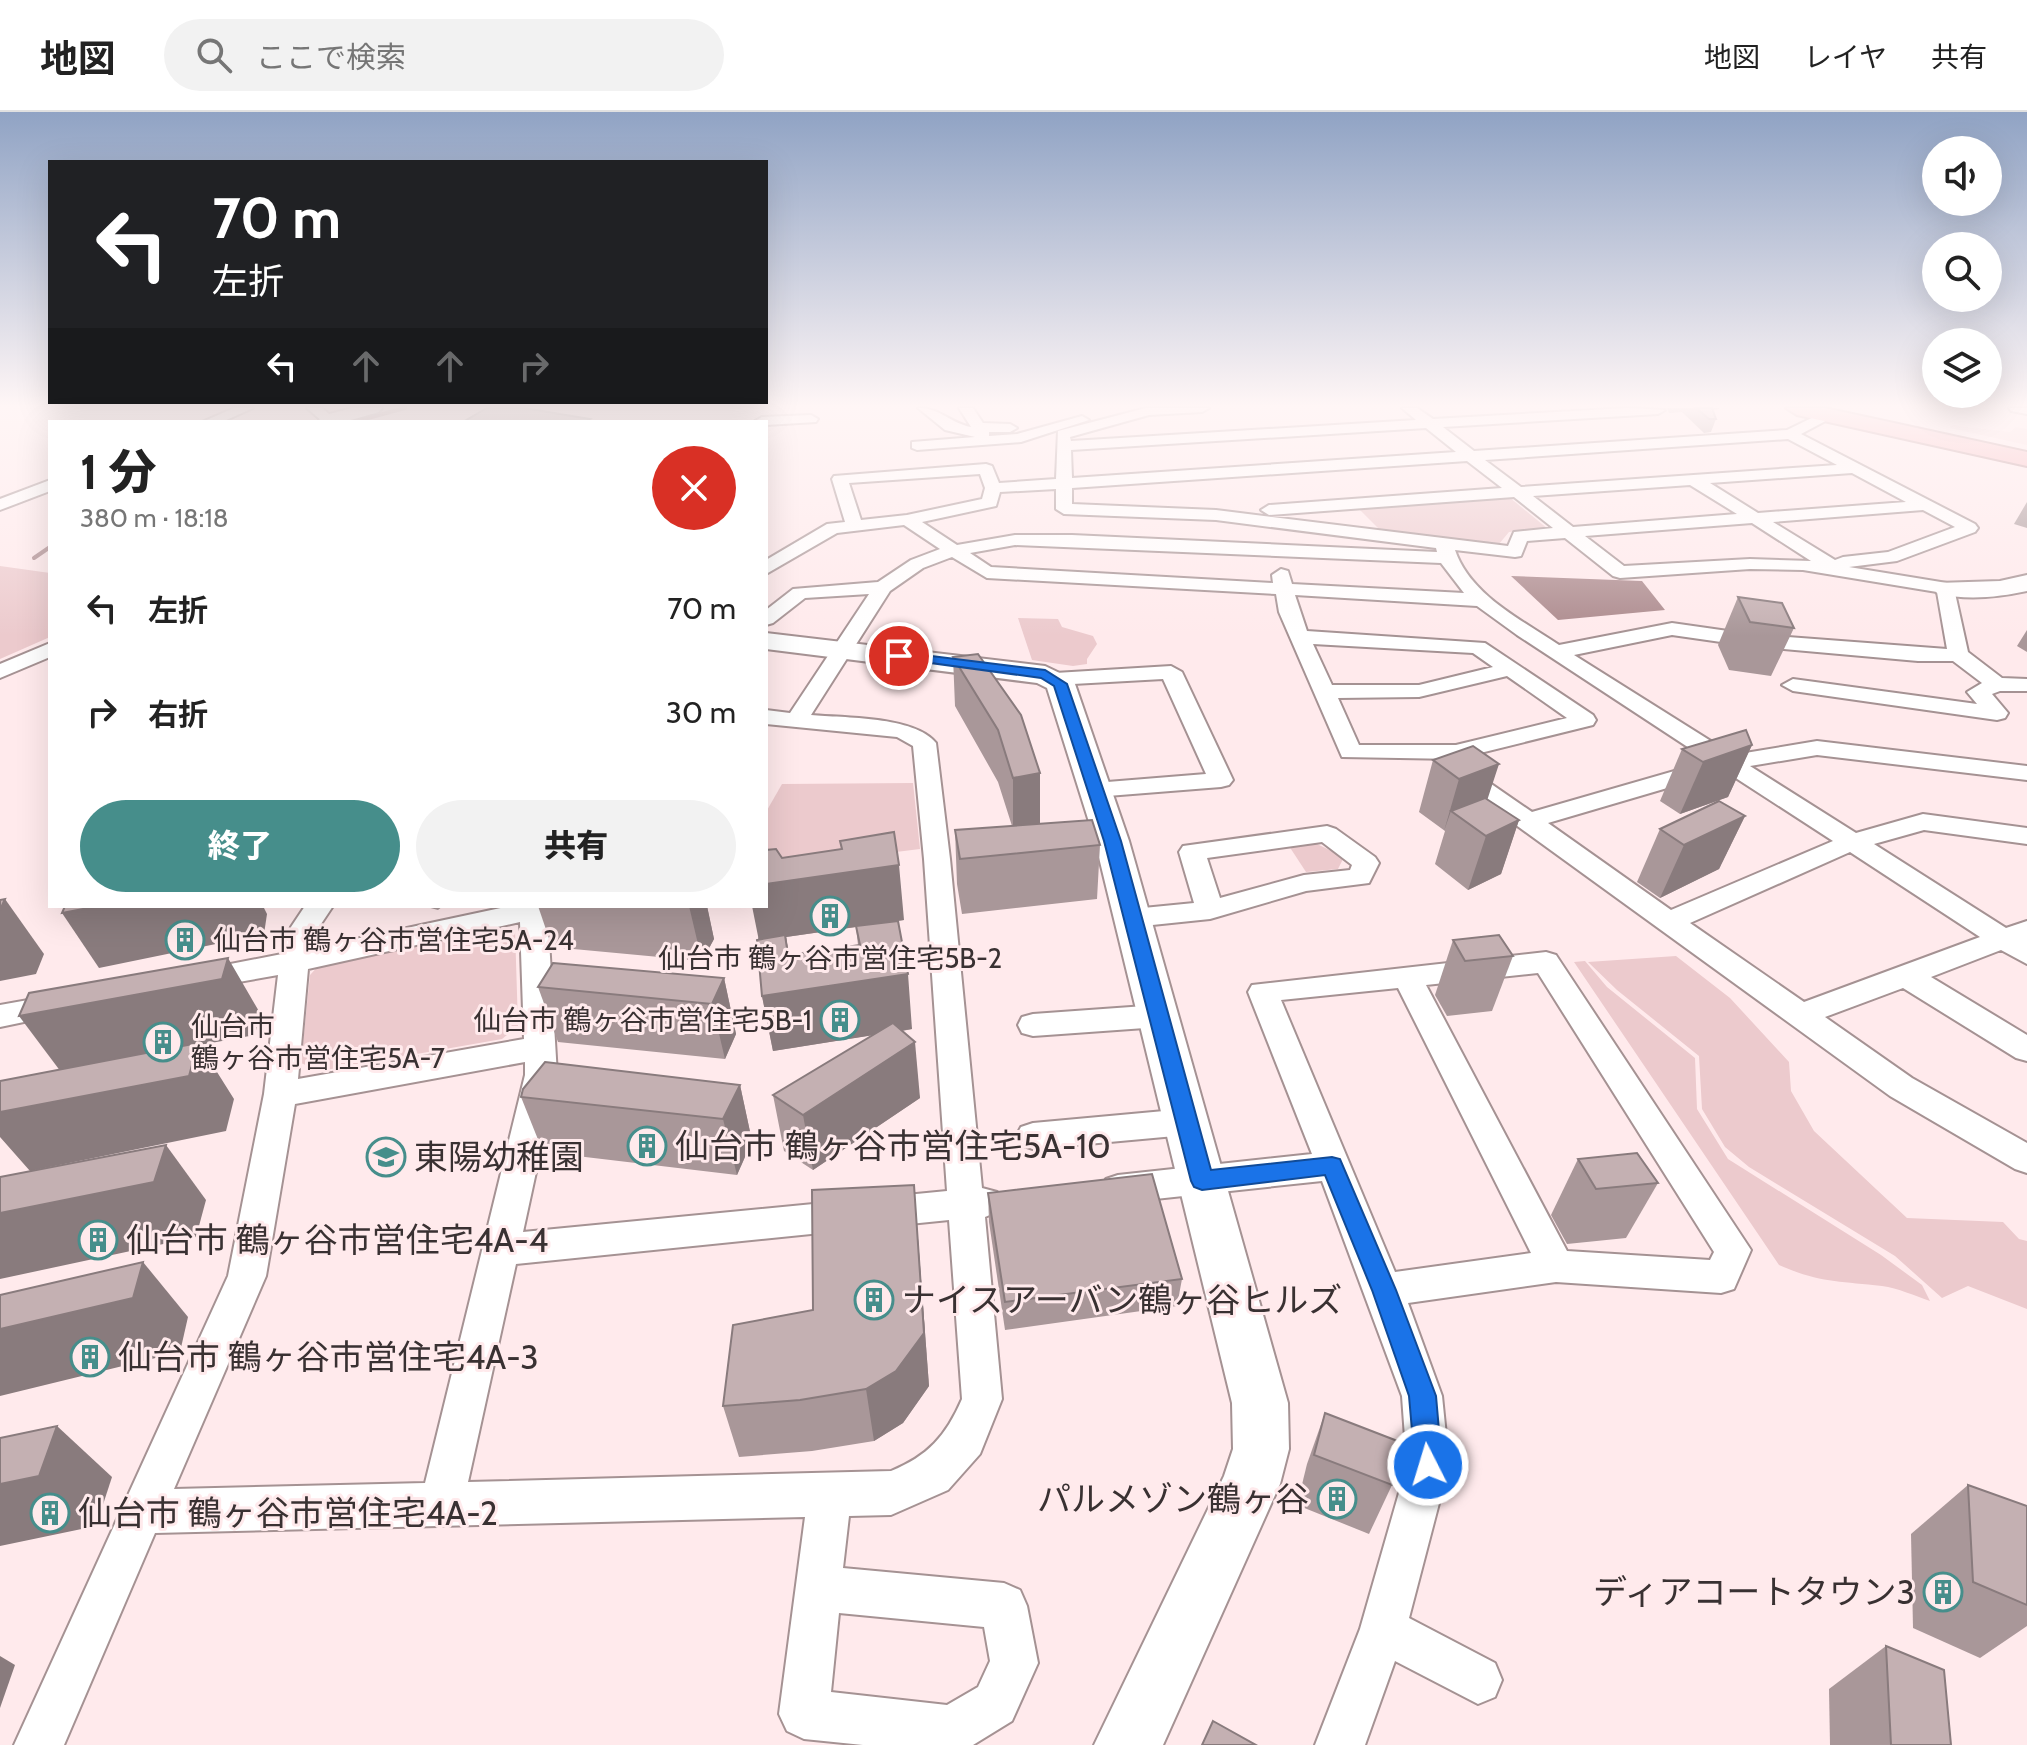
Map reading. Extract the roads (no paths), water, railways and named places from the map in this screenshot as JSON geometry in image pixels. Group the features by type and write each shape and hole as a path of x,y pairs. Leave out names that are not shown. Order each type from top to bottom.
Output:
{"street":[{"path":"842,484 854,524"},
{"path":"768,567 824,531 854,524 907,520 990,502 992,484"},
{"path":"993,488 1045,484"},
{"path":"1062,484 1064,509 1216,515 1445,552 1480,600 1852,842 2013,934 2027,954"},
{"path":"1275,484 1296,508"},
{"path":"1507,484 1620,572 1750,564 1803,565 1833,567 1946,588 2000,589 2027,583"},
{"path":"1216,515 1633,484"},
{"path":"1702,484 1833,567 1891,557 1969,528 1888,484"},
{"path":"0,505 48,486"},
{"path":"781,719 841,648 883,587 917,564 952,551 1015,540 1072,540 1278,551 1515,552 1520,536 1927,505"},
{"path":"907,520 987,572 1480,600"},
{"path":"778,542 803,545"},
{"path":"1278,551 1282,590 1301,637 1324,692 1350,752 1456,752 1585,720 1478,647 1301,637"},
{"path":"768,617 800,593 883,587"},
{"path":"1946,588 1958,655"},
{"path":"1556,652 1672,629 1749,640 1918,655 1958,655 1997,684"},
{"path":"768,641 841,648 1045,675 1055,679 1060,684 1095,790 1096,843 1133,918 1260,1403 1261,1449 1251,1484 1128,1745"},
{"path":"0,672 48,650"},
{"path":"1324,692 1419,691 1510,669"},
{"path":"1055,679 1171,672 1221,780 1095,790"},
{"path":"1793,685 1997,713 1978,692 1997,684 2027,685"},
{"path":"143,1512 442,1502 891,1493 933,1475 965,1440 982,1399 966,1204 953,857 924,743 902,731 781,719"},
{"path":"1529,821 1731,762 1817,748 2027,773"},
{"path":"1456,752 1474,783 1901,1087 2027,1159"},
{"path":"1669,921 1852,842 1923,822 2027,836"},
{"path":"1133,918 1210,910 1304,883 1360,877 1366,863 1327,834 1192,852 1210,910"},
{"path":"39,1745 247,1276 280,1094 294,962 305,927 318,908"},
{"path":"170,985 294,962 533,908 541,1075 442,1502"},
{"path":"1801,1015 2013,934"},
{"path":"1340,1745 1383,1629 1428,1465 1422,1396 1384,1290 1263,992 1546,962 1733,1250 1721,1277 1556,1266 1384,1290"},
{"path":"1905,975 2027,1050"},
{"path":"1407,976 1556,1266"},
{"path":"0,1016 93,999"},
{"path":"1043,1018 1159,1016"},
{"path":"280,1094 540,1048"},
{"path":"1033,1136 1066,1121 1186,1122"},
{"path":"1092,1191 1332,1166"},
{"path":"502,1250 1014,1199"},
{"path":"818,1588 1004,1606 1014,1663 995,1704 951,1730 804,1714 818,1588 829,1496"},
{"path":"1383,1629 1478,1680"}],"waterway":[{"path":"34,558 48,548"}],"place":[{"name":"仙台市 鶴ヶ谷市営住宅5B-2","path":"830,916"},
{"name":"仙台市 鶴ヶ谷市営住宅5A-24","path":"185,940"},
{"name":"仙台市 鶴ヶ谷市営住宅5B-1","path":"840,1020"},
{"name":"仙台市 鶴ヶ谷市営住宅5A-7","path":"163,1042"},
{"name":"仙台市 鶴ヶ谷市営住宅5A-10","path":"647,1146"},
{"name":"東陽幼稚園","path":"386,1157"},
{"name":"仙台市 鶴ヶ谷市営住宅4A-4","path":"98,1240"},
{"name":"ナイスアーバン鶴ヶ谷ヒルズ","path":"874,1300"},
{"name":"仙台市 鶴ヶ谷市営住宅4A-3","path":"90,1357"},
{"name":"パルメゾン鶴ヶ谷","path":"1337,1499"},
{"name":"仙台市 鶴ヶ谷市営住宅4A-2","path":"50,1513"},
{"name":"ディアコートタウン3","path":"1943,1592"}]}
